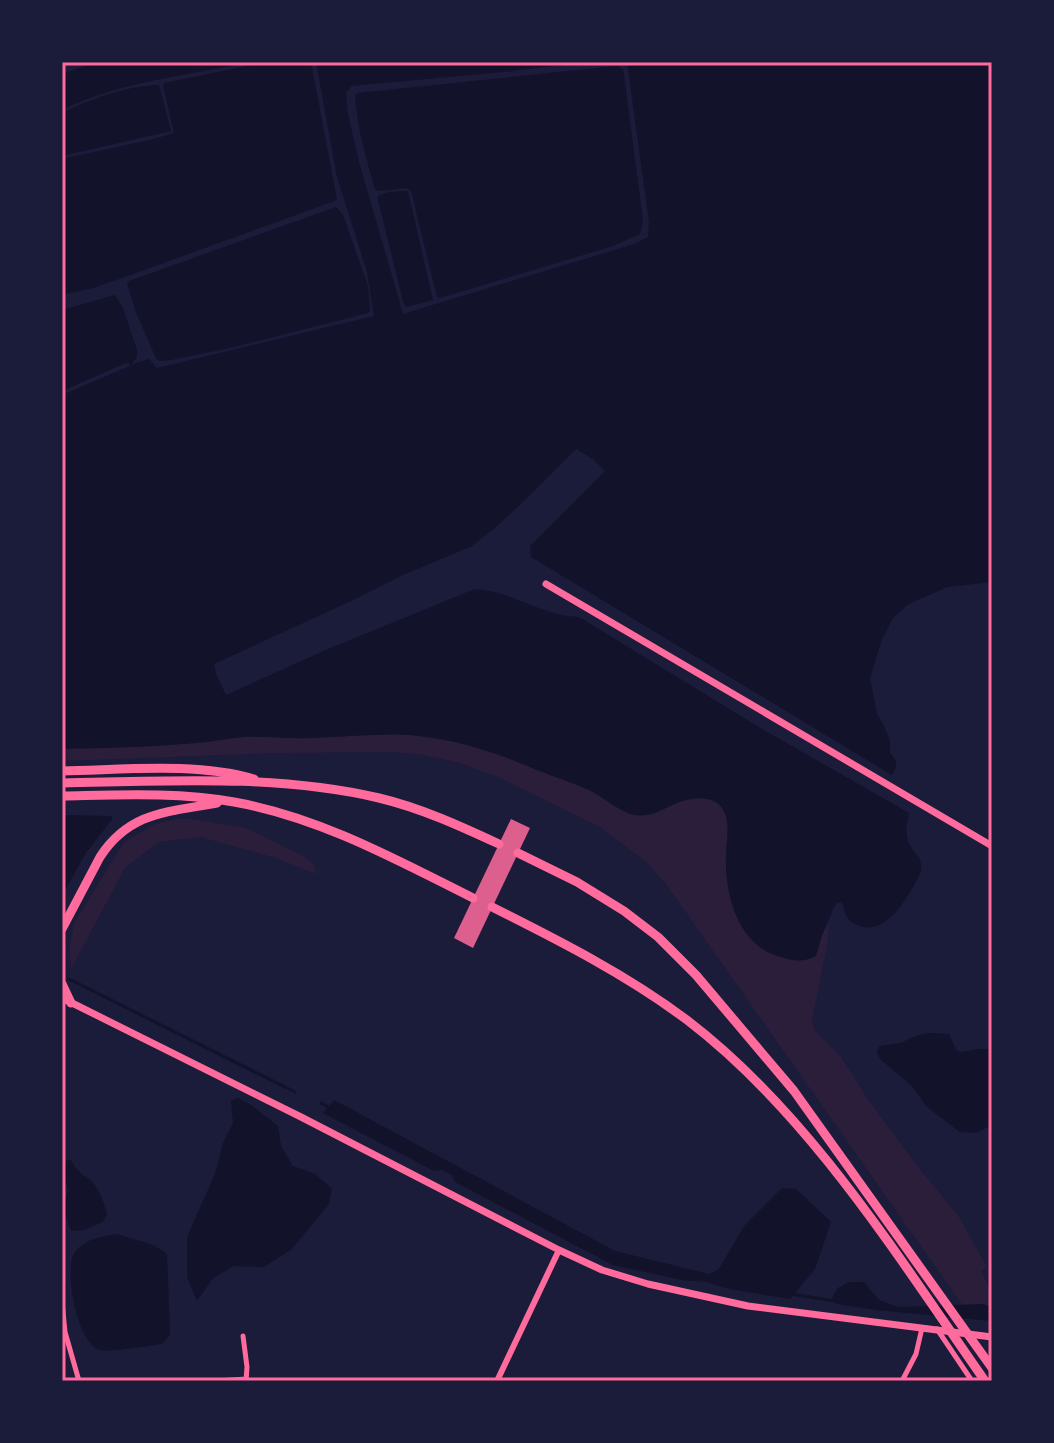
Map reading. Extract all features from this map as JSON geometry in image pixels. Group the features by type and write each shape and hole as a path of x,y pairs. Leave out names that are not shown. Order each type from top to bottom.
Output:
{"highway":[{"path":"62,771 212,770 268,783"},
{"path":"62,783 268,783 328,789 393,802 443,819 499,844"},
{"path":"62,796 169,795 225,801 274,812 338,834 473,898"},
{"path":"62,929 100,857 122,831 153,815 225,801"},
{"path":"518,853 577,882 624,911 658,937 696,975 794,1091 992,1368"},
{"path":"492,907 581,952 640,988 686,1019 758,1083 810,1140 868,1216 985,1381"},
{"path":"62,984 66,1000"}],"main road":[{"path":"546,584 992,846"},
{"path":"66,1000 602,1270 648,1284 748,1306 992,1337"}],"street":[{"path":"497,1381 559,1250"},
{"path":"62,1302 65,1332 79,1381"},
{"path":"902,1381 916,1354 922,1327"},
{"path":"936,1329 972,1381"},
{"path":"216,1381 246,1380 243,1336"}],"shaded area":[{"path":"97,62 249,62 130,86 62,110 62,74"},
{"path":"266,62 311,62 337,200 93,288 62,295 62,159 174,133 165,83"},
{"path":"316,62 586,62 351,86 346,93 348,114 403,314 634,244 648,237 649,222 627,62 992,62 992,582 947,587 907,605 893,618 882,639 870,678 877,714 890,741 890,753 896,761 892,775 531,557 530,546 605,471 576,449 496,527 472,546 214,664 226,695 475,589 502,594 565,616 579,617 762,729 909,813 907,838 919,858 921,872 897,910 880,925 860,926 850,921 842,903 838,902 816,956 800,961 775,955 752,940 736,916 726,873 727,822 724,811 716,802 702,798 689,799 651,814 635,815 576,784 497,754 452,741 392,734 252,737 62,749 62,395 130,366 126,363 62,391 62,310 115,295 123,308 137,350 133,364 149,359 157,368 374,316 367,272 337,177"},
{"path":"617,66 623,69 626,90 643,221 640,234 613,246 437,297 411,191 406,188 375,189 360,131 355,95"},
{"path":"159,85 171,131 62,156 62,113 109,94"},
{"path":"408,191 433,300 406,307 378,196"},
{"path":"336,207 343,215 368,286 368,313 230,348 171,360 159,361 156,358 137,315 127,284 129,281"},
{"path":"403,734 458,742 497,753 599,794 624,811 697,799 714,801 721,806 728,830 726,864 729,891 737,918 752,940 775,955 805,960 816,955 829,922 812,1021 815,1031 841,1057 869,1101 958,1215 987,1267 981,1271 992,1293 992,1313 966,1310 666,884 645,861 600,827 498,777 457,762 419,754 277,753 62,761 62,749 197,743 243,737"},
{"path":"62,815 113,818 85,854 64,889 62,889"},
{"path":"176,819 246,828 307,858 314,865 316,874 276,858 200,837 158,842 125,868 71,969 70,947 74,923 124,842 155,824"},
{"path":"928,1033 949,1034 959,1052 991,1050 992,1125 976,1133 960,1132 927,1107 912,1086 880,1059 877,1052 879,1046 901,1043"},
{"path":"238,1098 278,1126 281,1146 293,1166 315,1174 332,1189 329,1204 292,1249 264,1267 234,1266 213,1278 197,1301 187,1277 187,1237 233,1123 231,1101"},
{"path":"334,1100 615,1251 709,1274 719,1269 744,1226 782,1188 796,1189 831,1222 815,1269 790,1299 613,1265 455,1182 452,1175 442,1170 434,1171 323,1113"},
{"path":"71,1160 95,1186 107,1214 103,1222 84,1230 71,1231 64,1210 68,1189 62,1182 62,1161"},
{"path":"118,1234 149,1244 167,1254 170,1335 162,1344 100,1350 92,1345 79,1321 72,1290 71,1262 74,1254 88,1241"},
{"path":"849,1282 864,1282 879,1300 898,1307 983,1304 992,1307 992,1321 837,1304 832,1298 838,1288"}],"building":[{"path":"511,819 530,828 473,948 454,938"}],"waterway":[{"path":"69,979 295,1092"},
{"path":"321,1103 332,1109"},
{"path":"791,1294 835,1301"}]}
